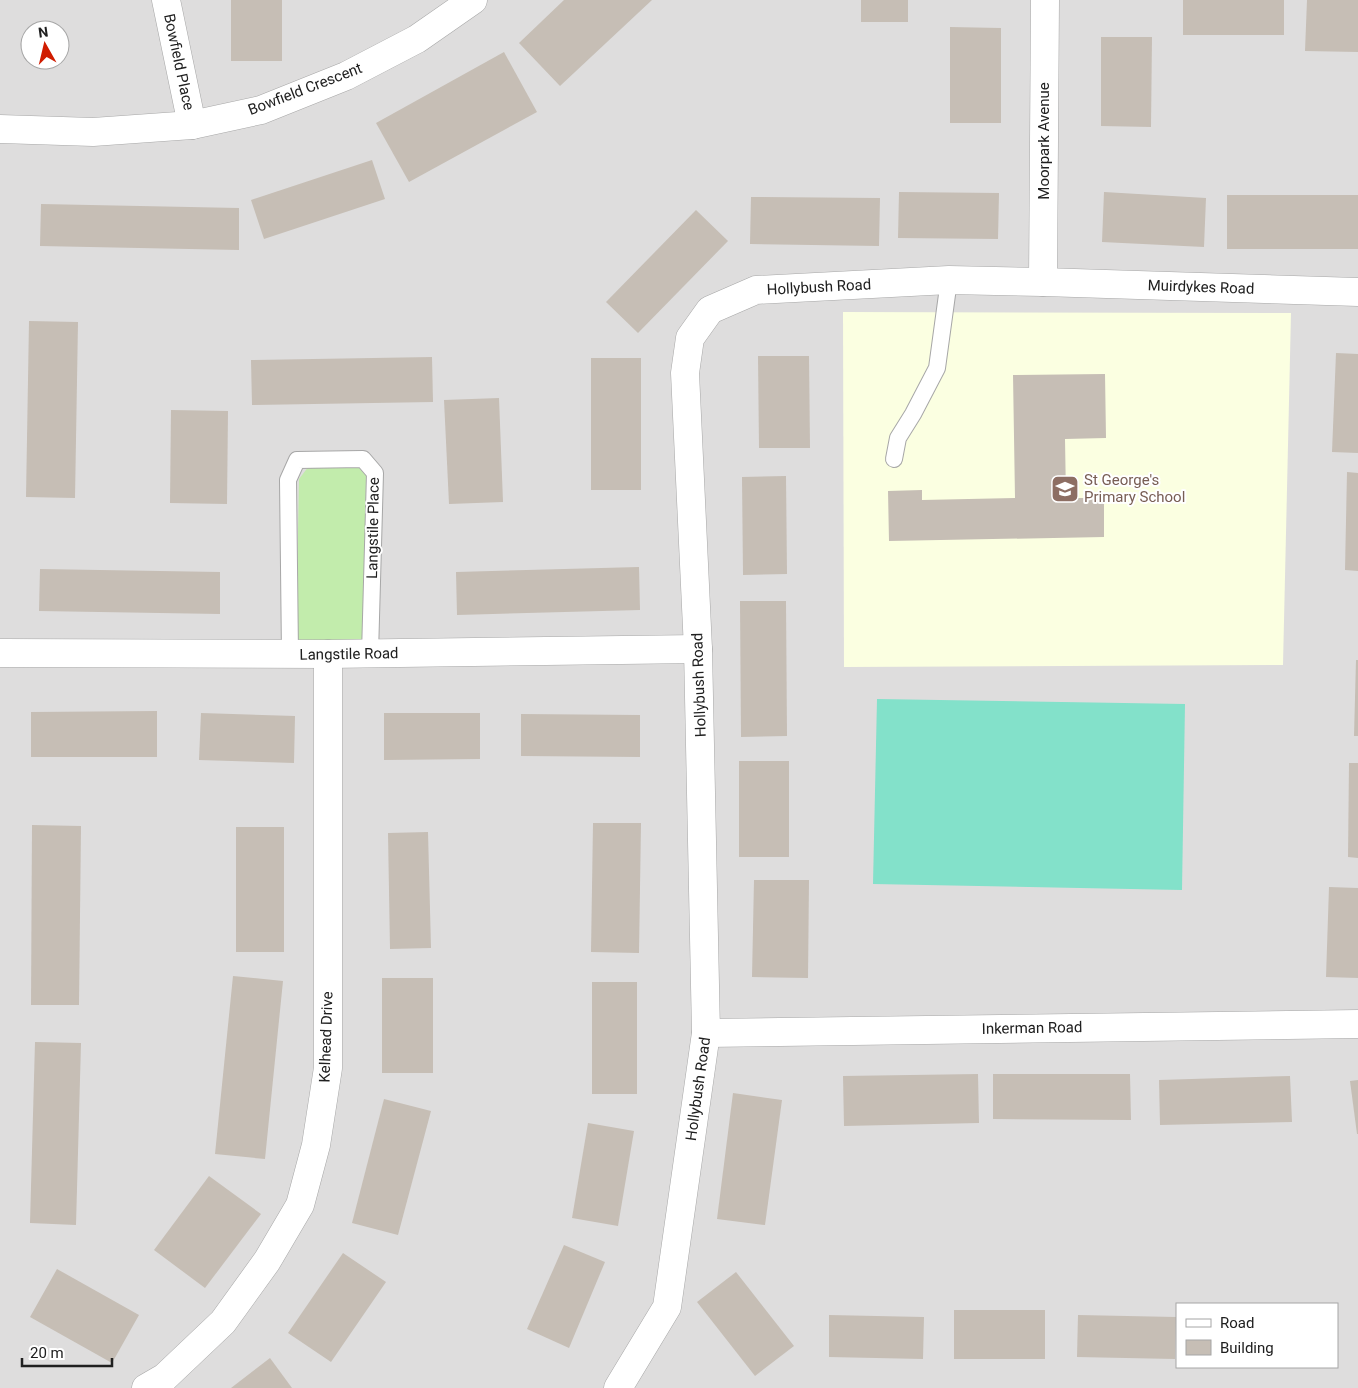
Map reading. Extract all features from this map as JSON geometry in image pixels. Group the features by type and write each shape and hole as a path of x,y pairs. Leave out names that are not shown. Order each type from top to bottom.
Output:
{"street":[{"name":"Bowfield Place","path":"166,0 192,125"},
{"name":"Bowfield Crescent","path":"0,128 93,132 192,125 261,110 346,76 417,39 473,0"},
{"name":"Moorpark Avenue","path":"1043,282 1045,0"},
{"name":"Hollybush Road","path":"618,1388 667,1307 706,1033 698,649 685,373 690,338 710,310 756,290 949,280 1043,282"},
{"name":"Muirdykes Road","path":"1043,282 1358,292"},
{"name":"Langstile Road","path":"0,653 370,654 698,649"},
{"name":"Kelhead Drive","path":"146,1388 165,1377 222,1322 267,1261 300,1205 316,1145 328,1068 328,654"},
{"name":"Inkerman Road","path":"706,1033 1358,1024"}],"lane":[{"path":"894,458 898,438 913,414 936,368 949,280"},
{"name":"Langstile Place","path":"290,654 288,480 297,460 363,459 375,472 370,654"}],"shaded area":[{"path":"0,0 1358,0 1358,1388 0,1388"},
{"name":"St George's Primary School","path":"843,312 1291,313 1283,665 844,667"}],"green space":[{"path":"355,464 366,475 364,640 296,641 299,479 309,466"},
{"path":"877,699 1185,704 1182,890 873,884"}],"building":[{"path":"231,0 282,0 282,61 231,61"},
{"path":"564,0 652,0 560,86 519,43"},
{"path":"861,0 908,0 908,22 861,22"},
{"path":"1183,0 1284,0 1284,35 1183,35"},
{"path":"1307,0 1358,0 1358,52 1305,51"},
{"path":"950,27 1001,28 1001,123 950,123"},
{"path":"1101,37 1152,37 1151,127 1101,126"},
{"path":"504,52 537,112 409,182 376,123"},
{"path":"372,160 385,199 264,239 251,200"},
{"path":"899,192 999,193 998,239 898,238"},
{"path":"1104,192 1206,198 1204,247 1102,242"},
{"path":"1227,195 1358,195 1358,249 1227,249"},
{"path":"751,197 880,198 879,246 750,244"},
{"path":"41,204 239,208 239,250 40,246"},
{"path":"696,210 728,241 638,333 606,302"},
{"path":"29,321 78,322 75,498 26,497"},
{"path":"1336,353 1358,354 1358,453 1332,452"},
{"path":"758,356 809,356 810,448 759,448"},
{"path":"432,357 433,402 252,405 251,360"},
{"path":"591,358 641,358 641,490 591,490"},
{"path":"1105,374 1106,438 1065,439 1066,498 1104,498 1104,537 889,541 888,491 922,490 922,500 1015,498 1013,375"},
{"path":"499,398 503,502 449,504 444,400"},
{"path":"171,410 228,411 227,504 170,503"},
{"path":"1347,472 1358,473 1358,571 1345,570"},
{"path":"786,476 787,574 743,575 742,477"},
{"path":"639,567 640,610 457,615 456,572"},
{"path":"40,569 220,572 220,614 39,611"},
{"path":"740,601 786,601 787,736 741,737"},
{"path":"1356,660 1358,660 1358,736 1354,736"},
{"path":"157,711 157,757 31,757 31,712"},
{"path":"201,713 295,716 294,763 199,760"},
{"path":"384,713 480,713 480,759 384,760"},
{"path":"521,714 640,715 640,757 521,756"},
{"path":"739,761 789,761 789,857 739,857"},
{"path":"1349,763 1358,763 1358,858 1348,857"},
{"path":"593,823 641,823 639,953 591,952"},
{"path":"32,825 81,826 79,1005 31,1005"},
{"path":"236,827 284,827 284,952 236,952"},
{"path":"428,832 431,948 390,949 388,833"},
{"path":"754,880 809,880 808,978 752,977"},
{"path":"1329,887 1358,888 1358,978 1326,977"},
{"path":"233,976 283,981 265,1159 215,1154"},
{"path":"382,978 433,978 433,1073 382,1073"},
{"path":"592,982 637,982 637,1094 592,1094"},
{"path":"35,1042 81,1043 76,1225 30,1223"},
{"path":"978,1074 979,1123 844,1126 843,1076"},
{"path":"993,1074 1130,1074 1131,1120 993,1119"},
{"path":"1290,1076 1292,1122 1160,1125 1159,1080"},
{"path":"1358,1080 1358,1134 1357,1134 1350,1081"},
{"path":"733,1093 782,1100 765,1225 717,1219"},
{"path":"384,1099 431,1111 398,1235 352,1223"},
{"path":"588,1123 634,1131 618,1226 572,1218"},
{"path":"209,1176 261,1214 205,1288 154,1250"},
{"path":"564,1245 605,1262 569,1348 527,1329"},
{"path":"343,1253 386,1282 331,1362 288,1333"},
{"path":"57,1269 139,1315 112,1363 30,1317"},
{"path":"736,1272 794,1346 755,1376 697,1302"},
{"path":"954,1310 1045,1310 1045,1359 954,1359"},
{"path":"829,1315 924,1317 923,1359 829,1357"},
{"path":"1078,1315 1176,1317 1175,1359 1077,1357"},
{"path":"270,1358 292,1388 231,1388"}],"place":[{"name":"St George's Primary School","path":"1065,489"}]}
